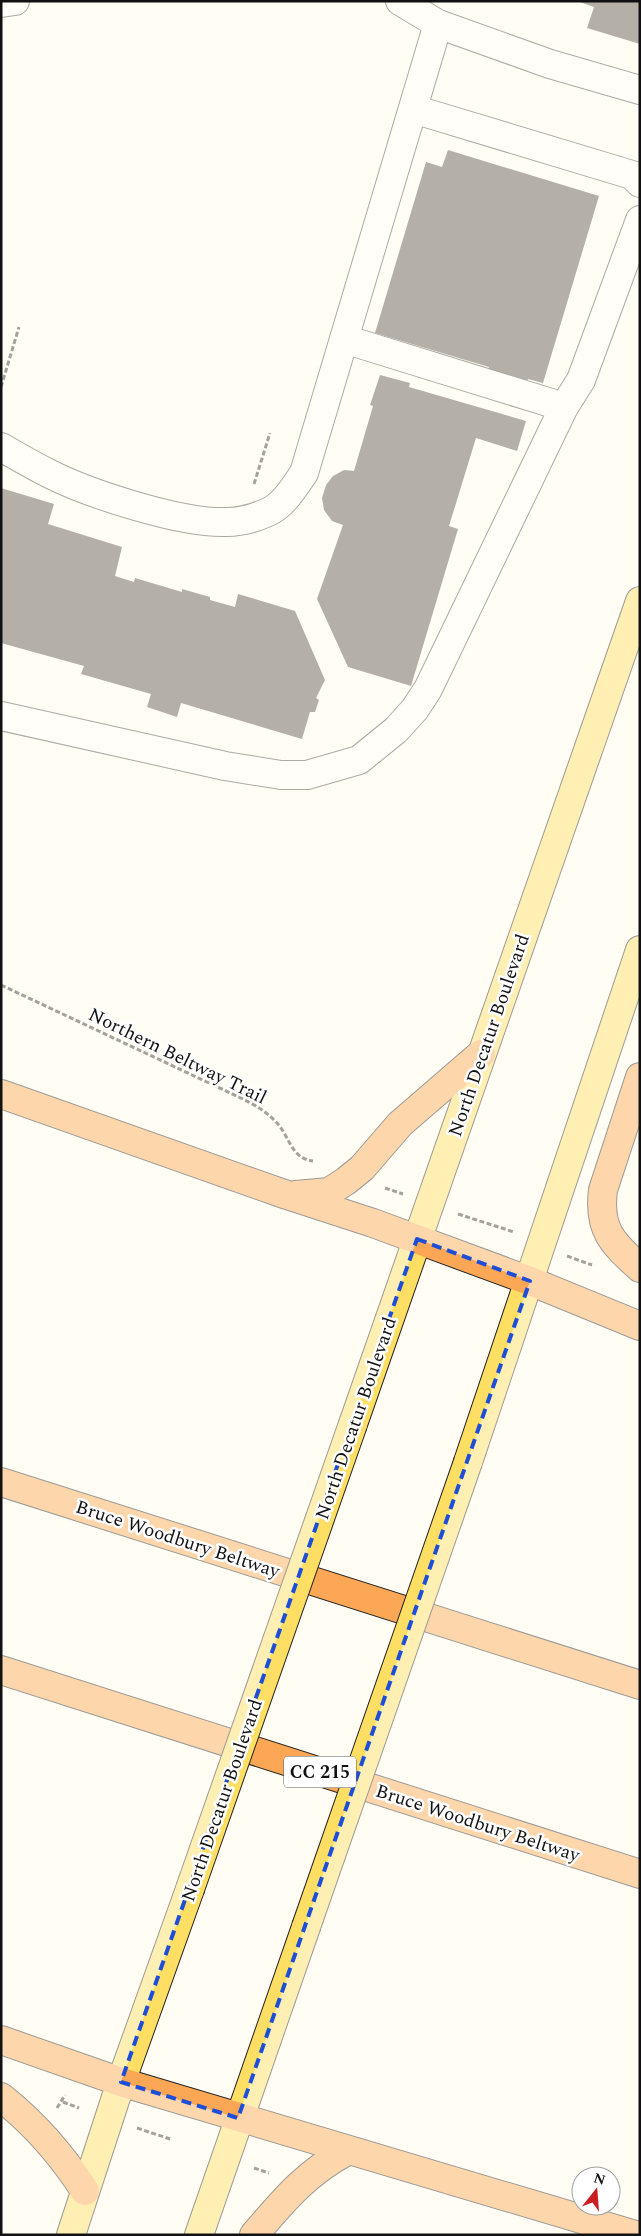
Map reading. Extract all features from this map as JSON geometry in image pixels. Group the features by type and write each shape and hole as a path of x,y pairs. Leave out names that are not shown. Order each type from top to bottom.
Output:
{"highway":[{"path":"287,1195 329,1192 346,1181 362,1168 400,1124 481,1054"},
{"path":"640,1077 603,1190 601,1206 603,1223 608,1235 640,1268"},
{"path":"1,1094 530,1281 640,1326"},
{"name":"Bruce Woodbury Beltway","path":"1,1482 640,1685"},
{"name":"Bruce Woodbury Beltway","path":"1,1670 640,1874"},
{"path":"1,2040 121,2082 238,2118 635,2235"},
{"path":"1,2097 25,2117 54,2147 85,2191"},
{"path":"254,2235 306,2177 324,2163 347,2150"}],"main road":[{"name":"North Decatur Boulevard","path":"71,2235 121,2082 640,601"},
{"path":"199,2235 238,2118 468,1462 640,950"}],"lane":[{"path":"1,3 15,1"},
{"path":"400,1 438,24 550,64 640,90"},
{"path":"1,447 48,474 86,490 195,520 227,522 249,520 270,512 287,496 304,473 438,24"},
{"path":"413,108 632,175 640,183"},
{"path":"1,716 226,766 281,775 307,775 359,760 396,730 415,709 428,689 564,408 581,380 640,220"},
{"path":"344,339 564,408"}],"path":[{"path":"1,387 19,327"},
{"name":"Northern Beltway Trail","path":"1,985 243,1099 277,1122 295,1153 302,1158 320,1162"},
{"path":"484,1222 519,1234"},
{"path":"567,1256 594,1266 598,1261"},
{"path":"52,2113 63,2102 66,2094"},
{"path":"63,2102 79,2108"},
{"path":"134,2127 170,2139"},
{"path":"254,2168 271,2174"}],"highlighted area":[{"path":"417,1239 530,1281 238,2118 121,2082"}],"building":[{"path":"577,1 640,1 640,44 587,28 594,7"},
{"path":"448,150 599,196 543,383 528,379 521,402 482,391 489,367 375,333 426,162 442,167"},
{"path":"380,375 410,383 409,387 526,421 517,451 476,438 449,526 458,529 411,686 348,667 317,599 343,525 332,521 324,510 322,498 326,485 333,476 344,470 354,471 373,406 370,405"},
{"path":"1,488 54,504 48,524 122,547 115,576 134,582 135,578 182,592 182,589 235,607 238,594 295,611 325,680 316,698 319,700 315,712 310,712 302,739 181,703 177,717 147,707 151,694 81,674 84,666 1,643"}]}
